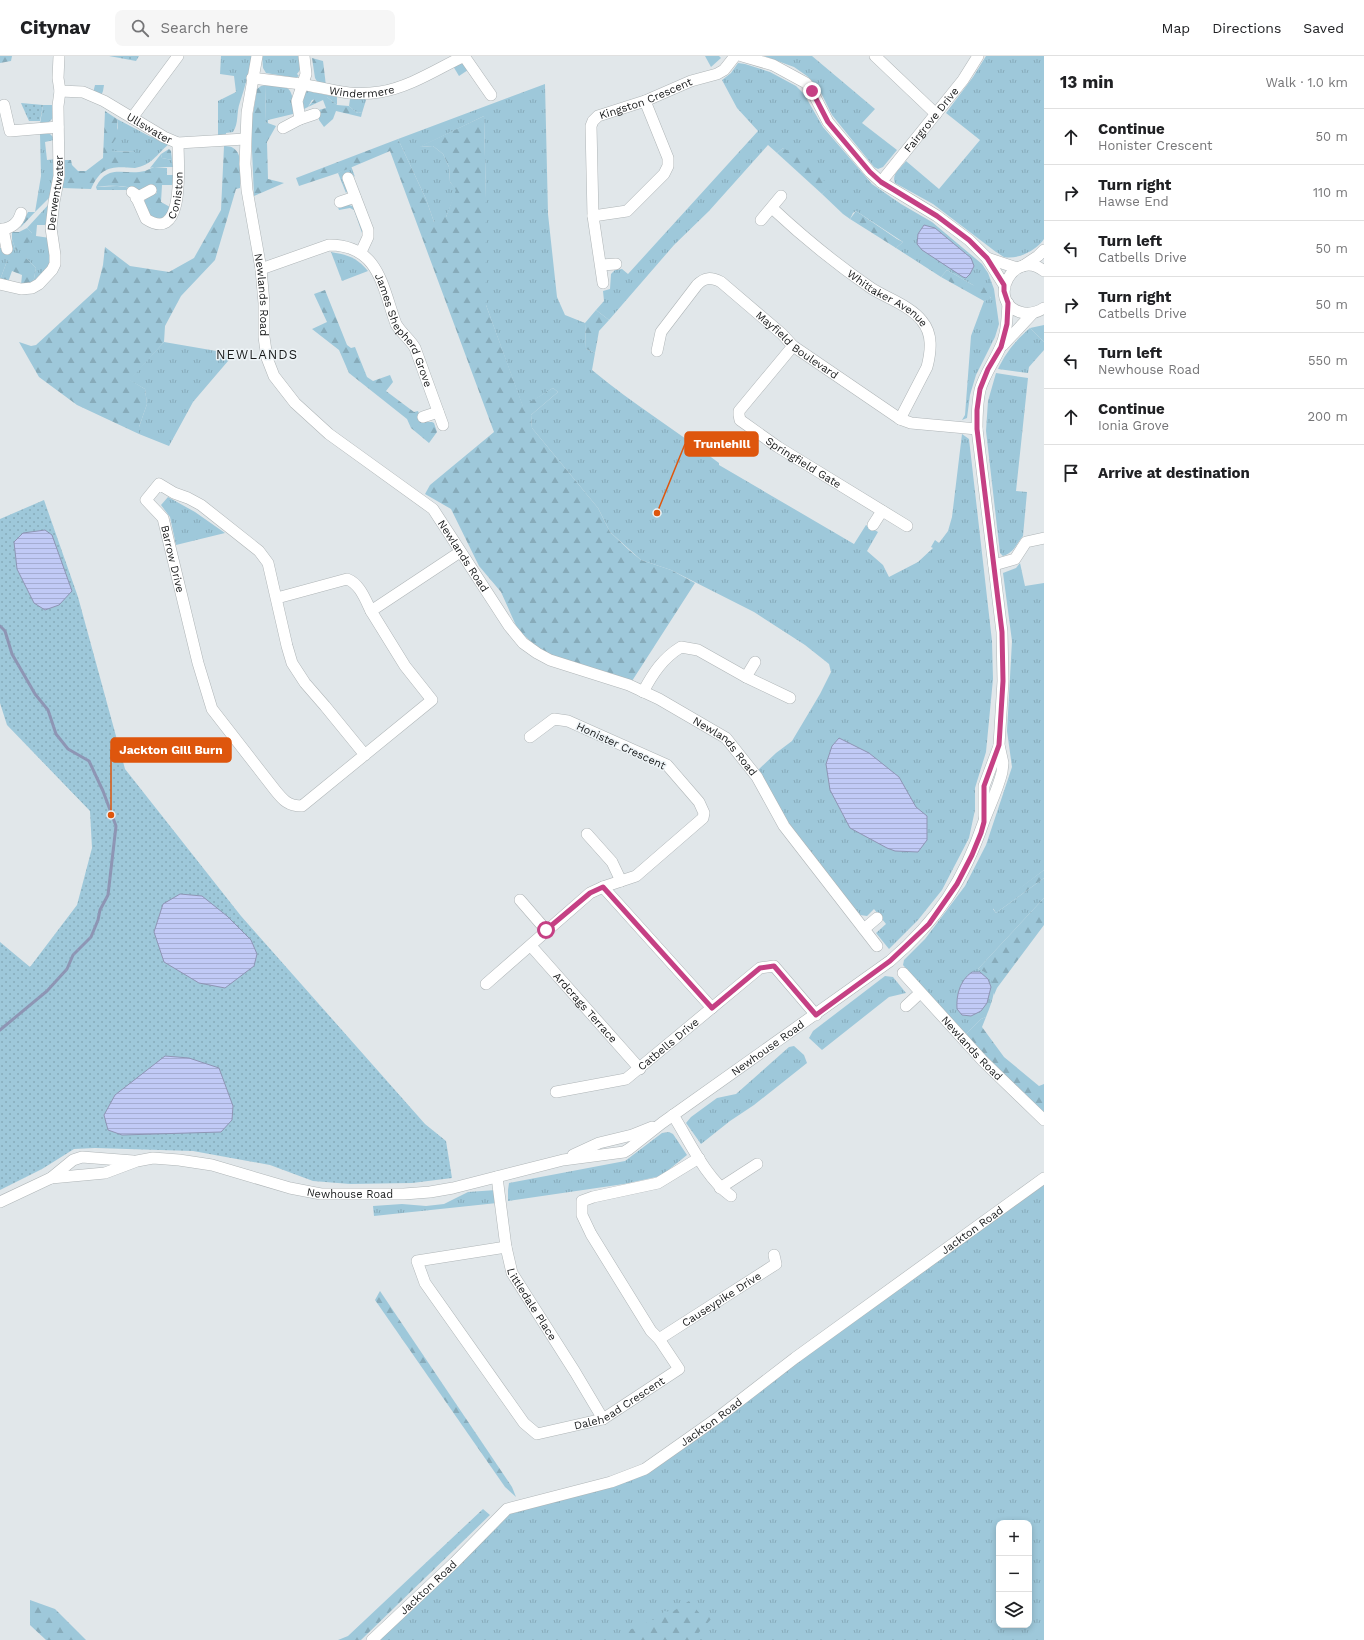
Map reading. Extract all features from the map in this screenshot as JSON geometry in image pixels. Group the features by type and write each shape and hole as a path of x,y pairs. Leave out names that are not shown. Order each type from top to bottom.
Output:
{"street":[{"name":"Derwentwater","path":"0,284 21,289 32,288 39,284 52,270 55,264 51,228 59,176 58,127 60,91 58,78 60,56"},
{"path":"132,118 178,56"},
{"name":"Newlands Road","path":"257,56 252,78 245,139 247,190 261,269 264,304 264,337 267,358 274,376 281,387 295,403 329,434 433,509 509,626 523,643 550,660 628,685 659,699 726,738 757,777 784,826 877,946"},
{"path":"300,119 297,101 306,74 304,56"},
{"path":"464,56 491,94"},
{"name":"Windermere","path":"252,78 303,85 350,94 381,92 412,83 464,56"},
{"name":"Kingston Crescent","path":"603,283 594,216 591,126 593,120 598,116 645,101 691,81 717,74 724,70 734,56"},
{"path":"742,56 773,66 806,84 812,91 828,122 870,172 881,182 937,216 969,240 987,258 1020,267 1036,267 1044,271"},
{"path":"876,56 936,114"},
{"name":"Fairgrove Drive","path":"881,182 963,80 978,56"},
{"name":"Ullswater","path":"60,91 82,92 104,101 178,143 245,139"},
{"path":"594,216 627,211 664,174 668,166 668,158 645,101"},
{"path":"4,105 10,131 58,127"},
{"path":"282,128 300,119 316,114"},
{"name":"Coniston","path":"151,190 134,195 146,219 155,223 164,224 170,220 174,212 177,191 178,143"},
{"path":"348,178 368,230 368,237 361,252"},
{"path":"761,220 781,196"},
{"path":"340,202 355,197"},
{"name":"Whittaker Avenue","path":"772,208 796,231 830,258 872,289 915,314 922,321 930,338 931,348 927,367 900,418"},
{"path":"7,249 2,230 12,227 16,223 21,213"},
{"name":"James Shepherd Grove","path":"261,269 329,246 340,245 361,252 370,260 378,273 399,329 412,342 415,348 443,425"},
{"path":"1004,285 1009,276 1038,256 1044,250"},
{"name":"Newhouse Road","path":"51,1178 105,1173 137,1161 153,1158 212,1164 290,1188 321,1194 404,1194 453,1188 564,1160 624,1152 662,1123 890,961 929,924 957,884 972,855 1002,772 1003,763 999,745 1003,681 1002,632 977,429 977,410 980,389 988,369 1001,347 1007,324 1008,303 1004,291 1004,285 987,258"},
{"path":"601,265 616,264"},
{"name":"Mayfield Boulevard","path":"657,351 659,339 664,328 697,285 703,280 709,278 721,282 782,334 793,346 900,418 918,423 977,429"},
{"path":"1008,303 1016,311 1026,314 1040,311"},
{"name":"Newhouse Road","path":"1001,347 1040,311"},
{"name":"Springfield Gate","path":"793,346 739,411 739,418 744,424 778,447 907,526"},
{"path":"423,417 438,412"},
{"name":"Barrow Drive","path":"365,756 326,706 305,684 292,663 268,563 259,551 202,505 174,493 159,484 146,500 163,518 198,663 212,709 285,802 291,805 302,806 365,756 432,700 405,666 371,611"},
{"path":"874,525 882,511"},
{"path":"994,565 1015,559 1026,542 1044,538"},
{"path":"277,598 347,579 352,581 359,588 371,611 460,552"},
{"path":"643,692 655,670 669,654 680,647 698,650 746,677 790,698"},
{"path":"746,677 755,662"},
{"name":"Honister Crescent","path":"486,984 590,893 621,880 636,876 703,818 704,813 699,802 666,765 568,721 554,719 530,737"},
{"path":"587,834 612,862 621,880"},
{"path":"603,887 712,1008"},
{"path":"520,900 546,930"},
{"path":"864,930 877,918"},
{"name":"Ardcrags Terrace","path":"531,946 640,1069"},
{"name":"Catbells Drive","path":"556,1092 626,1079 640,1069 760,968 774,966 816,1015"},
{"name":"Newlands Road","path":"903,973 983,1061 1044,1120"},
{"path":"906,1006 920,993"},
{"path":"674,1115 699,1158 720,1188 731,1196"},
{"name":"Newhouse Road","path":"564,1160 599,1143 632,1135 662,1123"},
{"name":"Newhouse Road","path":"0,1202 51,1178 73,1160 82,1157 137,1161"},
{"name":"Dalehead Crescent","path":"506,1247 417,1261 425,1283 524,1423 537,1434 603,1419 679,1369 659,1339 651,1331 591,1234 582,1215 582,1201 658,1183 699,1158"},
{"path":"720,1188 757,1164"},
{"name":"Littledale Place","path":"497,1177 506,1247 512,1273 603,1419"},
{"name":"Jackton Road","path":"372,1640 455,1562 508,1509 611,1482 645,1469 716,1419 795,1358 1044,1178"},
{"name":"Causeypike Drive","path":"659,1339 776,1264 774,1255"}],"green space":[{"path":"0,56 12,56 11,61 0,63"},
{"path":"109,56 139,56 136,61"},
{"path":"221,56 252,56 239,106 235,129 233,132 226,133 226,136 218,135 218,101 236,92 234,76 220,74"},
{"path":"262,56 298,56 300,68 297,74 299,76 296,78 266,73 263,68"},
{"path":"705,56 719,56 721,58 711,67"},
{"path":"764,56 812,56 875,109 862,123 897,150 883,167 878,169 874,167 832,115 818,87 807,76 794,67"},
{"path":"986,56 1044,56 1044,239 1037,247 1027,253 1021,256 1009,258 996,252 933,204 895,183 894,180 895,174 906,161 939,189 980,140 946,113 973,77"},
{"path":"312,58 323,61 326,86 318,83 315,78"},
{"path":"738,63 770,72 796,86 804,94 823,127 872,184 901,204 932,222 982,264 988,273 994,289 999,324 995,337 976,375 970,395 967,418 962,420 965,415 971,336 984,301 991,298 973,285 947,270 941,277 896,248 903,242 856,211 850,219 843,214 822,194 829,186 783,148 777,153 768,145 709,211 674,245 609,320 596,310 604,301 603,291 610,289 611,274 615,270 622,269 628,274 758,131 737,108 722,80 731,73"},
{"path":"464,64 468,70 459,76 453,66"},
{"path":"545,84 548,214 557,297 565,315 585,323 586,349 595,353 592,370 719,463 719,465 854,544 866,525 878,532 867,551 883,565 889,577 918,562 933,548 931,547 935,540 939,543 948,531 952,517 962,434 969,439 992,641 993,679 986,752 975,788 975,810 969,838 942,890 918,920 889,949 876,933 886,924 874,909 867,916 860,915 794,834 757,771 776,753 792,741 820,694 831,672 829,664 805,645 754,612 671,570 641,560 610,532 598,508 532,428 531,415 558,392 553,388 523,407 486,305 484,116 420,147 433,146 443,154 449,167 450,182 457,190 446,217 434,222 426,199 398,139"},
{"path":"95,85 104,85 101,96 93,93"},
{"path":"266,85 288,88 292,95 293,114 268,120 268,123 265,122"},
{"path":"266,85 265,122 276,126 267,142 268,179 284,183 254,196 251,126 257,89"},
{"path":"307,91 337,97 337,105 327,97 312,100 308,107 304,109 304,93"},
{"path":"318,95 327,97 337,105 349,106 357,113 362,113 361,117 336,111 333,119 324,127 319,120 319,110 326,108 323,100 308,107"},
{"path":"354,96 362,96 366,100 362,113 357,113 349,106 350,99"},
{"path":"21,103 43,105 40,121 29,121"},
{"path":"43,105 54,105 53,118 49,122 40,124"},
{"path":"105,111 117,119 117,136 112,144 111,151 135,152 135,168 120,167 108,169 99,176 91,189 62,188 64,160 71,160 72,165 78,171 86,171 103,158"},
{"path":"484,116 486,305 523,406 553,388 558,392 531,415 532,428 598,508 610,532 641,560 671,570 695,583 632,681 553,657 537,647 518,630 501,592 479,566 451,509 425,494 430,485 494,432 390,151 338,173 299,186 296,178 398,139 426,199 434,222 439,215 446,217 456,190 450,182 449,167 443,154 433,146 419,147"},
{"path":"117,119 151,137 158,138 169,144 146,165 135,168 135,152 111,151 111,143 118,128"},
{"path":"40,134 50,134 54,138 54,140 45,142 47,160 56,159 52,195 35,212 41,176"},
{"path":"224,146 231,147 236,150 239,155 241,168 240,188 236,189 215,260 181,296 165,326 164,342 130,380 145,389 147,404 139,427 139,434 77,405 39,377 19,342 31,346 36,345 97,289 103,265 105,247 130,266 169,272 194,258 221,210"},
{"path":"783,148 795,155 830,186 822,194 777,153"},
{"path":"169,149 171,151 172,160 162,158 161,154"},
{"path":"161,154 162,158 172,160 173,167 150,168"},
{"path":"351,166 355,177 352,174 345,177 348,190 346,193 338,173"},
{"path":"154,167 167,168 167,175 175,175 173,185 162,185 161,202 170,207 168,214 154,214 148,205 144,206 146,199 157,193 153,186 142,191 119,186 96,187 106,175 118,172 145,171"},
{"path":"117,186 134,188 128,190 97,190 96,187"},
{"path":"335,200 355,207 364,233 362,233 354,210 350,208 339,210"},
{"path":"49,204 49,219 45,225 37,225 36,236 50,238 51,265 33,284 36,268 26,258 7,261 0,280 0,248 11,248 12,239 16,251 32,233 27,228"},
{"path":"148,204 151,209 168,214 159,220 149,216 144,206"},
{"path":"856,211 903,242 896,248 850,219"},
{"path":"28,212 35,212 20,228"},
{"path":"27,228 32,233 31,239 25,246 16,251 12,239 12,232 19,232"},
{"path":"331,252 351,257 368,271 342,281"},
{"path":"19,257 26,258 36,268 33,284 21,285 22,275 12,271 8,282 0,280 7,261"},
{"path":"947,270 973,285 984,287 991,299 984,301 941,277"},
{"path":"325,290 347,345 351,348 355,347 367,377 373,381 390,375 393,382 386,391 414,412 418,411 422,422 434,423 437,432 429,443 411,428 407,419 349,373 339,350 312,329 327,322 314,294"},
{"path":"596,310 609,320 599,331 595,353 586,349 585,323"},
{"path":"1044,325 1044,342 1030,328"},
{"path":"1030,328 1044,342 1044,350 1029,367 1028,373 998,369 1004,357 1020,337"},
{"path":"164,342 234,354 193,402 169,446 139,434 139,427 147,404 145,389 129,380"},
{"path":"996,373 1028,378 1016,491 1027,492 1023,536 1010,553 1003,556 1000,553 986,431 988,401"},
{"path":"168,497 195,512 225,533 176,545 170,517 161,505"},
{"path":"44,500 78,597 125,769 241,916 425,1124 446,1141 452,1178 412,1183 350,1184 313,1181 270,1165 193,1151 95,1148 74,1149 42,1169 0,1190 0,942 30,967 77,905 92,848 90,811 7,725 0,703 0,519"},
{"path":"1020,563 1025,586 1044,583 1044,870 993,909 996,913 1044,878 1044,898 978,969 987,973 991,977 994,994 986,1017 981,1019 965,1035 903,965 904,960 925,939 965,886 986,845 1012,767 1007,731 1012,641 1003,573 1016,568"},
{"path":"1044,870 1044,878 996,913 993,908"},
{"path":"1044,898 1044,925 997,988 994,995 990,977 988,974 978,969"},
{"path":"885,976 893,977 906,993 889,997 822,1050 809,1038 813,1031"},
{"path":"986,1017 982,1027 1004,1057 1039,1086 1044,1084 1044,1115 965,1035 981,1019"},
{"path":"794,1046 804,1055 807,1063 701,1144 686,1123 691,1117 717,1098 736,1094 789,1047"},
{"path":"669,1132 673,1134 687,1155 661,1176 624,1184 508,1201 509,1183 625,1161 662,1133"},
{"path":"1044,1182 1044,1640 379,1640 509,1513 630,1481 660,1464"},
{"path":"496,1190 497,1203 374,1216 373,1206 402,1204 426,1206 444,1204 468,1192"},
{"path":"380,1291 512,1487 516,1497 505,1487 375,1300"},
{"path":"483,1509 490,1515 361,1640 338,1640 348,1636"},
{"path":"30,1600 55,1609 86,1640 46,1640 30,1625"},
{"path":"689,1601 701,1615 714,1616 692,1640 625,1640 625,1636 631,1629 645,1627 647,1620 660,1620 664,1611 672,1612"}],"shaded area":[{"path":"924,225 935,228 971,258 974,266 966,278 922,250 917,244 918,234"},
{"path":"45,530 52,535 72,591 59,605 45,610 34,603 17,569 14,542 23,533"},
{"path":"839,738 869,753 899,777 916,807 927,816 927,840 918,852 895,851 850,828 830,790 826,764 832,746"},
{"path":"180,894 202,896 227,916 251,940 257,954 254,966 225,988 199,983 164,962 154,932 163,904"},
{"path":"972,972 980,972 988,979 991,987 987,1003 981,1011 971,1016 962,1015 957,1009 958,993 964,979"},
{"path":"165,1056 189,1058 219,1068 233,1106 232,1120 221,1132 122,1135 108,1130 104,1115 115,1095"}],"waterway":[{"path":"0,626 5,631 12,654 35,694 48,710 56,734 68,749 89,761 103,791 116,826 108,895 100,910 98,920 91,937 73,955 67,969 47,991 0,1030"}],"place":[{"name":"Trunlehill","path":"657,513"},
{"name":"Jackton Gill Burn","path":"111,815"}],"district":[{"name":"NEWLANDS","path":"257,354"}],"route":[{"path":"546,930 590,893 603,887 712,1008 760,968 774,966 816,1015 890,961 929,924 957,884 972,855 981,833 984,822 984,786 999,745 1003,681 1002,632 977,429 977,410 980,389 988,369 1001,347 1007,324 1008,303 1005,297 1004,285 987,258 969,240 937,216 881,182 870,172 828,122 812,91"}]}
